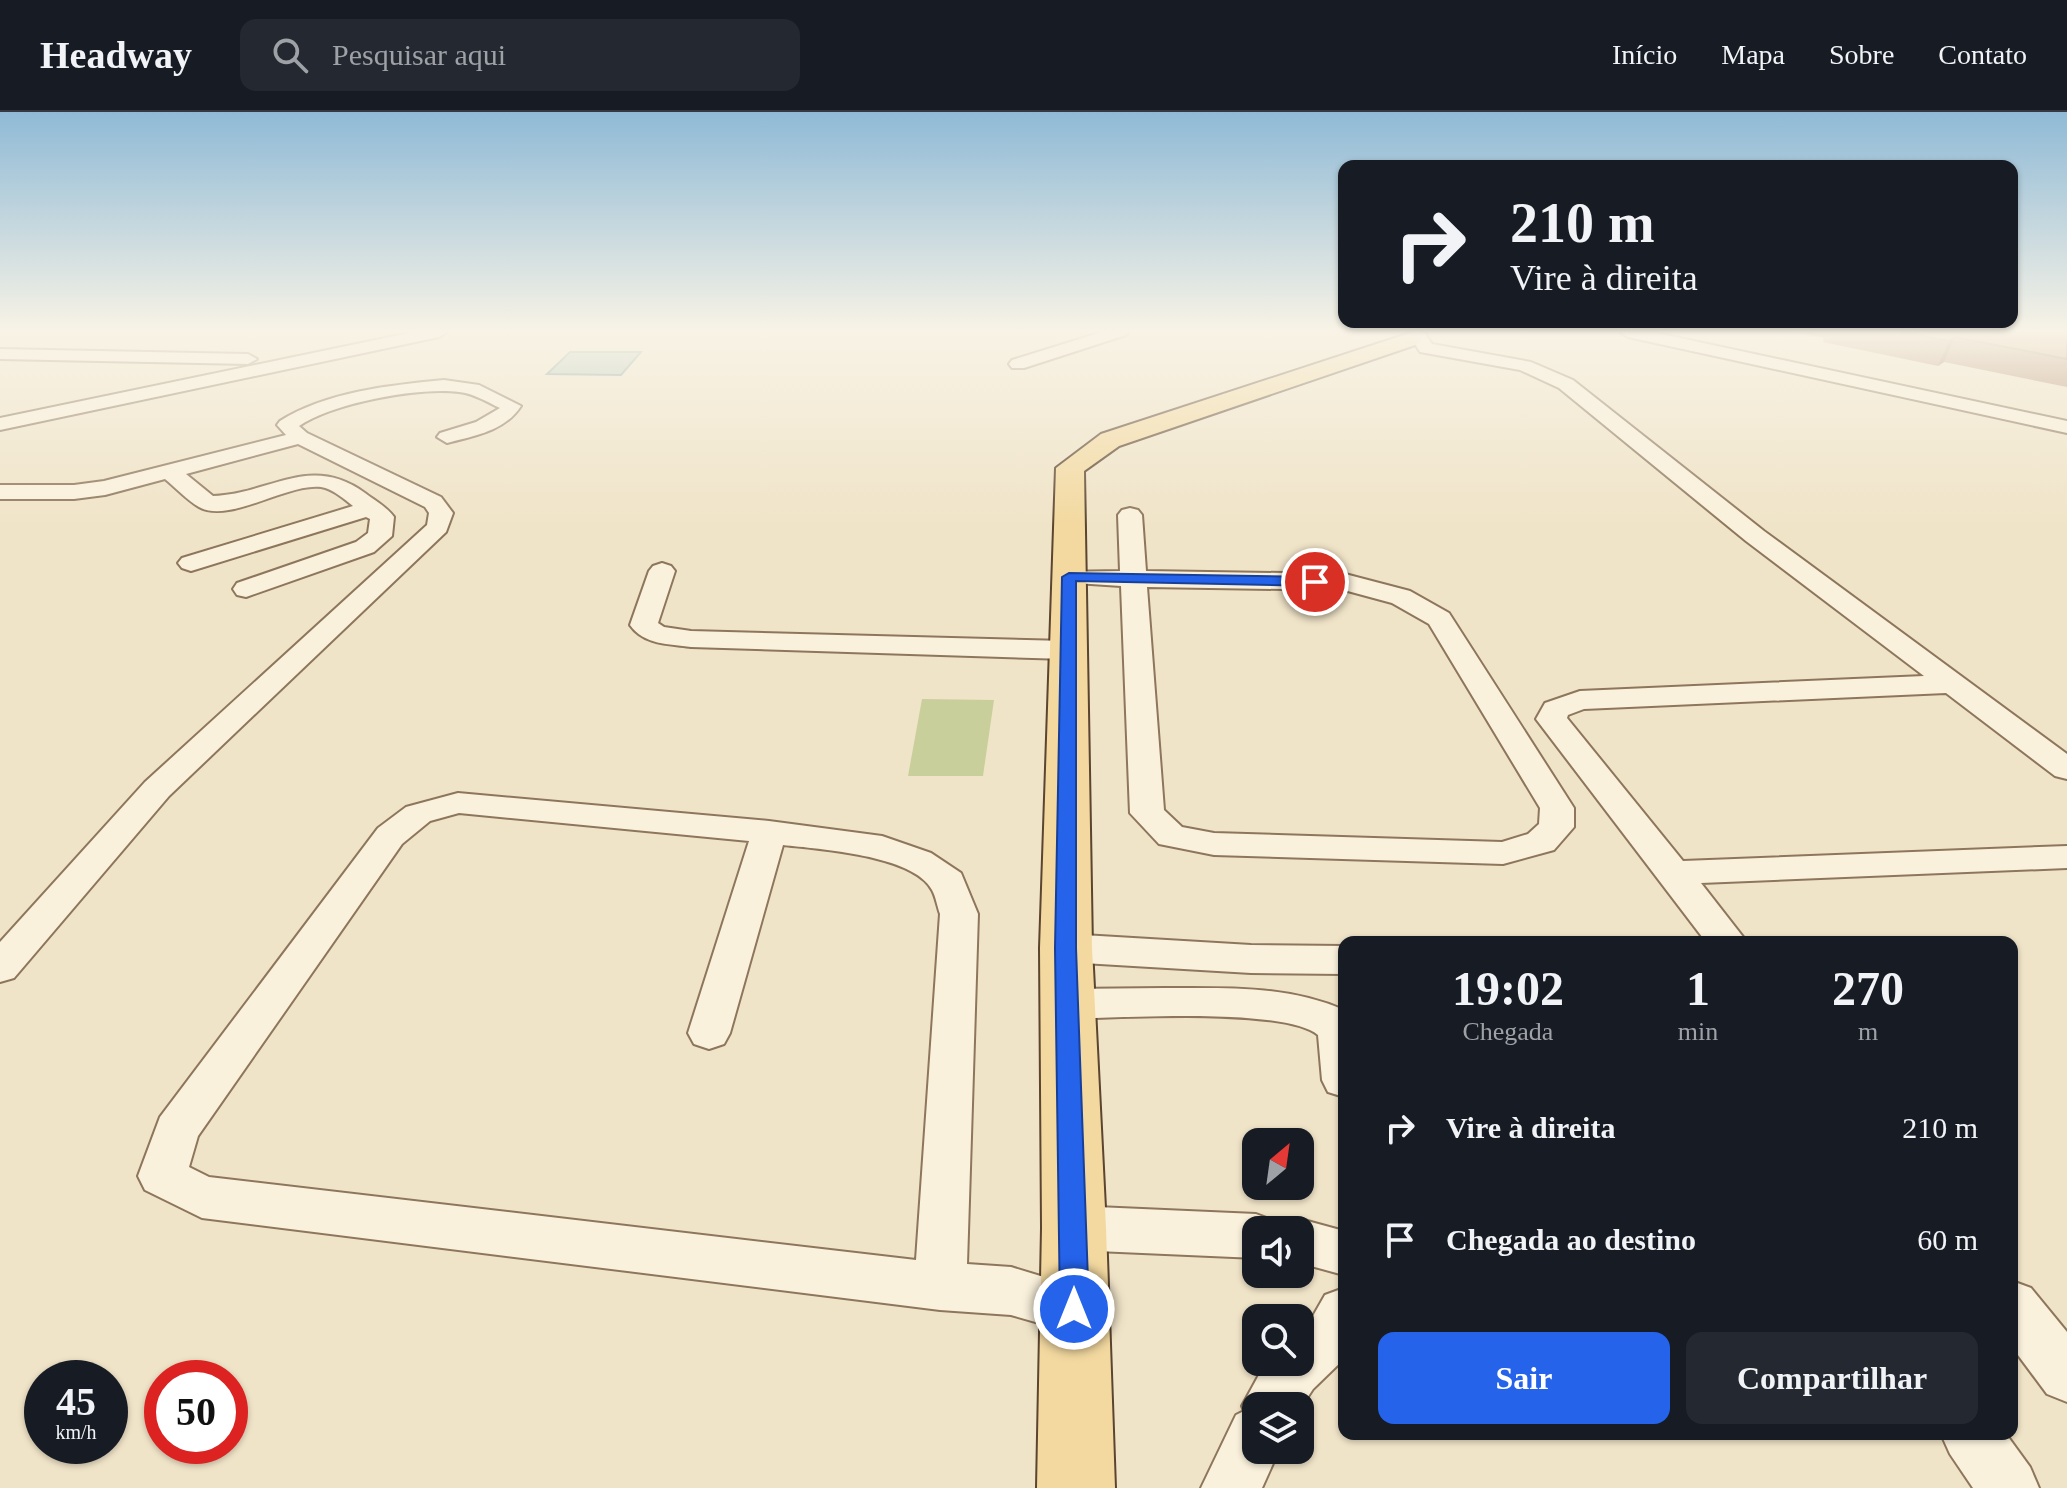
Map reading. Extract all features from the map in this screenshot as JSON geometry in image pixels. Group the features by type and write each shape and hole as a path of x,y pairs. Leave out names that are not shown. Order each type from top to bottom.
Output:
{"main road":[{"path":"1076,1488 1074,1228 1066,948 1068,477 1070,468 1077,461 1110,440 1231,396"}],"street":[{"path":"0,424 133,396"},
{"path":"0,968 157,789 438,527 441,513 433,502 300,437 287,425 310,411 378,396"},
{"path":"447,437 508,414 511,406 486,396"},
{"path":"1581,396 1755,536 2067,769"},
{"path":"1926,396 2067,427"},
{"path":"0,492 74,492 105,488 300,437"},
{"path":"169,471 208,503 236,501 323,480 382,517 380,536 365,547 246,589"},
{"path":"191,563 370,508"},
{"path":"1069,577 1136,579 1345,582 1401,597 1439,619 1557,808 1556,827 1541,842 1503,853 1214,844 1171,836 1147,813 1136,579 1130,515"},
{"path":"662,571 644,625 656,634 691,639 1066,650"},
{"path":"1722,936 1551,719 1556,709 1580,700 1952,684"},
{"path":"940,1286 959,914 948,881 918,861 882,847 769,832 458,803 418,814 390,836 176,1130 162,1176 202,1197 940,1286 1011,1291 1074,1309"},
{"path":"709,1033 769,832"},
{"path":"1673,873 2067,857"},
{"path":"1066,948 1338,960"},
{"path":"1304,960 1313,1011"},
{"path":"1068,1004 1260,1005 1313,1011 1333,1023 1338,1033"},
{"path":"1074,1228 1242,1235"},
{"path":"1314,1245 1338,1251"},
{"path":"2018,1313 2067,1375"},
{"path":"1279,1392 1293,1370 1332,1334 1338,1323"},
{"path":"1974,1440 2009,1488"},
{"path":"1231,1488 1242,1464"}],"green space":[{"path":"922,699 994,700 983,776 908,776"}],"route":[{"path":"1074,1309 1066,948 1066,650 1069,577 1315,582"}]}
